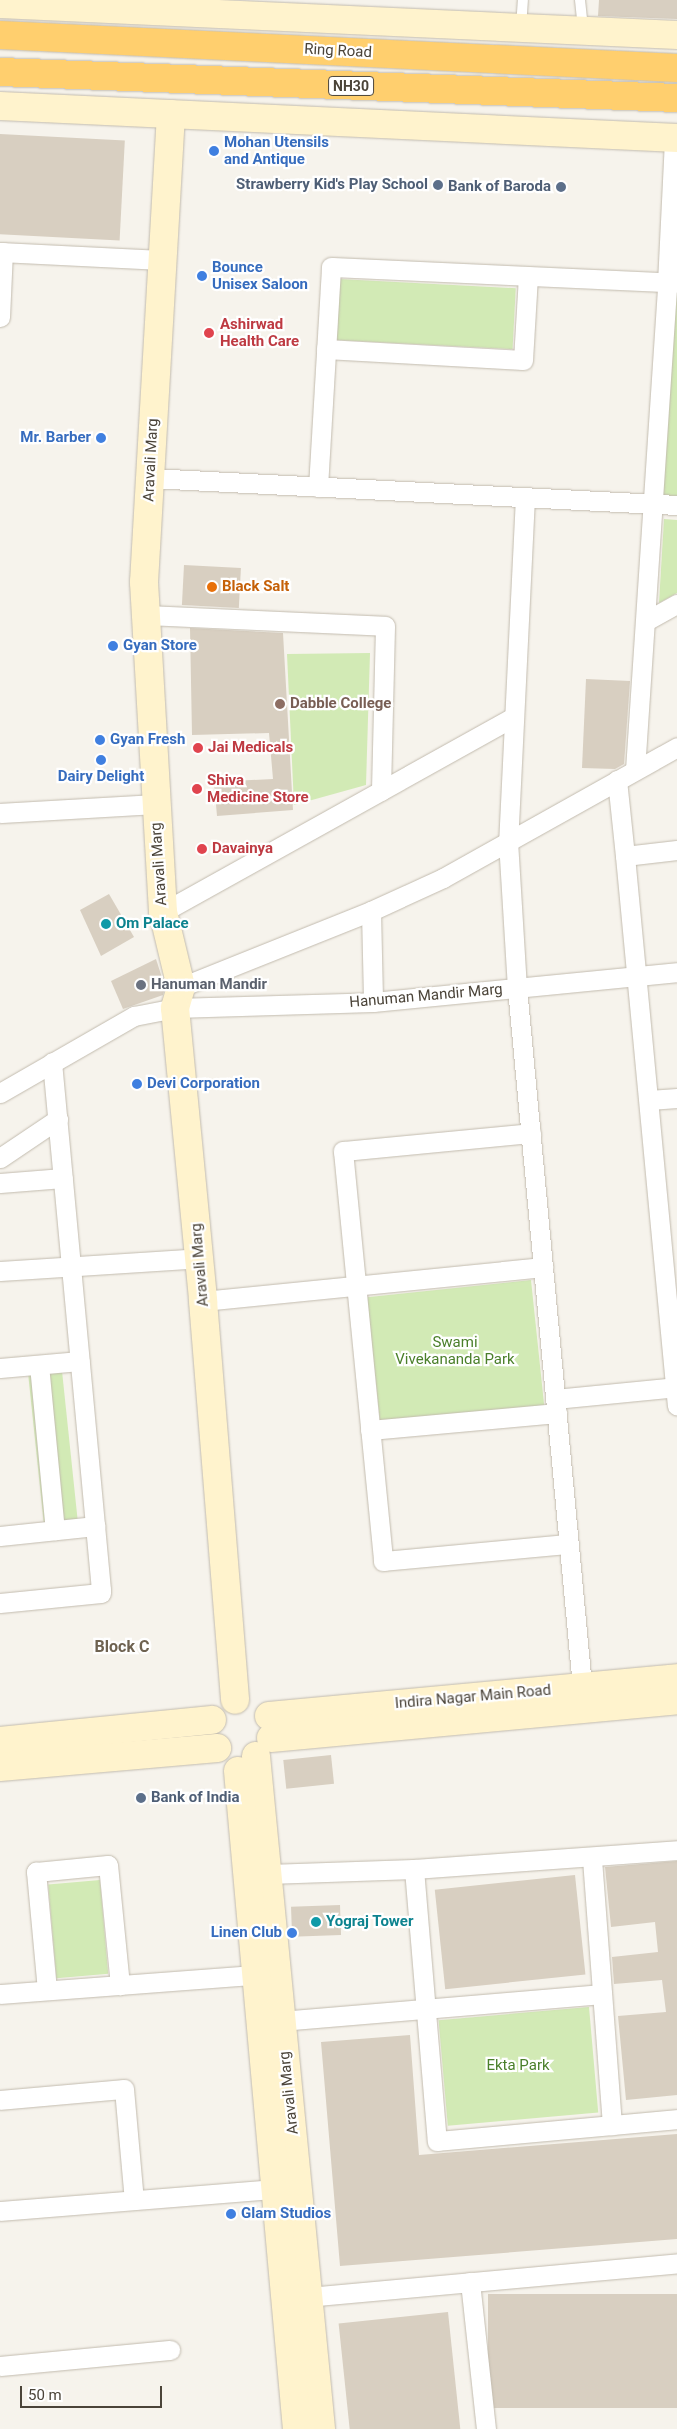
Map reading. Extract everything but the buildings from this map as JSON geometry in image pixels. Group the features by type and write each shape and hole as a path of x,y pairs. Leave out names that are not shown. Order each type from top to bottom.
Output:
{"highway":[{"name":"Ring Road","path":"0,35 677,68"},
{"name":"NH30","path":"13,73 677,98"}],"street":[{"path":"0,4 311,9 521,28 677,35"},
{"path":"0,106 675,138 672,283 653,504 635,770"},
{"name":"Aravali Marg","path":"171,114 144,582 145,616 163,912 178,998 235,1700"},
{"path":"0,317 1,252 162,260"},
{"path":"318,487 331,267 672,283"},
{"path":"326,349 523,360 528,276"},
{"path":"150,478 677,505"},
{"path":"524,497 508,841 517,988 583,1698"},
{"path":"646,621 677,604"},
{"path":"145,616 385,626 381,791"},
{"path":"163,912 514,717"},
{"path":"0,1093 134,1016 371,912 442,878 677,747"},
{"path":"370,1430 556,1406 676,1394 671,1276 648,1100 617,780"},
{"path":"0,813 155,804"},
{"path":"625,856 677,850"},
{"path":"371,912 373,1002"},
{"name":"Hanuman Mandir Marg","path":"178,998 373,1002 677,972"},
{"path":"0,1603 101,1593 52,1062"},
{"path":"648,1100 677,1098"},
{"path":"0,1158 58,1119"},
{"path":"531,1133 344,1151 356,1286 383,1561 568,1544"},
{"path":"0,1183 63,1178"},
{"path":"0,1271 199,1258"},
{"path":"203,1301 543,1267"},
{"path":"0,1368 80,1361"},
{"path":"39,1364 55,1530"},
{"path":"0,1536 95,1526"},
{"name":"Indira Nagar Main Road","path":"0,1767 250,1744 583,1698 677,1678"},
{"name":"Indira Nagar Main Road","path":"583,1698 677,1700"},
{"path":"235,1700 257,1703 250,1744 212,1737 212,1720 223,1705 235,1700"},
{"path":"0,1741 212,1720"},
{"name":"Aravali Marg","path":"250,1744 268,1874 267,1974"},
{"name":"Aravali Marg","path":"250,1744 271,2022 297,2298 297,2429"},
{"path":"268,1874 414,1869 592,1859 677,1850"},
{"path":"592,1859 612,2125"},
{"path":"47,1990 36,1872 108,1865 120,1985"},
{"path":"414,1869 424,2009 437,2142 677,2119"},
{"path":"0,1994 267,1974"},
{"path":"271,2022 602,1994"},
{"name":"Aravali Marg","path":"271,2022 275,2189 321,2429"},
{"path":"0,2100 124,2089 134,2200"},
{"path":"0,2211 275,2189"},
{"path":"297,2298 677,2263"},
{"path":"470,2282 486,2429"},
{"path":"0,2366 170,2350"}],"lane":[{"path":"521,28 523,0"},
{"path":"580,0 583,31"}],"green space":[{"path":"339,279 516,288 513,349 336,340"},
{"path":"673,291 677,291 677,497 662,496"},
{"path":"664,519 677,520 677,593 659,603"},
{"path":"370,653 366,785 294,805 287,654"},
{"name":"Swami Vivekananda Park","path":"531,1280 544,1405 380,1423 367,1297"},
{"path":"62,1371 78,1527 45,1531 28,1375"},
{"path":"100,1880 108,1974 56,1978 48,1885"},
{"name":"Ekta Park","path":"589,2007 598,2113 448,2126 439,2020"}],"place":[{"name":"Mohan Utensils and Antique","path":"214,151"},
{"name":"Strawberry Kid's Play School","path":"438,185"},
{"name":"Bank of Baroda","path":"561,187"},
{"name":"Bounce Unisex Saloon","path":"202,276"},
{"name":"Ashirwad Health Care","path":"209,333"},
{"name":"Mr. Barber","path":"101,438"},
{"name":"Black Salt","path":"212,587"},
{"name":"Gyan Store","path":"113,646"},
{"name":"Dabble College","path":"280,704"},
{"name":"Gyan Fresh","path":"100,740"},
{"name":"Jai Medicals","path":"198,748"},
{"name":"Dairy Delight","path":"101,760"},
{"name":"Shiva Medicine Store","path":"197,789"},
{"name":"Davainya","path":"202,849"},
{"name":"Om Palace","path":"106,924"},
{"name":"Hanuman Mandir","path":"141,985"},
{"name":"Devi Corporation","path":"137,1084"},
{"name":"Bank of India","path":"141,1798"},
{"name":"Yograj Tower","path":"316,1922"},
{"name":"Linen Club","path":"292,1933"},
{"name":"Glam Studios","path":"231,2214"}],"district":[{"name":"Block C","path":"122,1647"}]}
